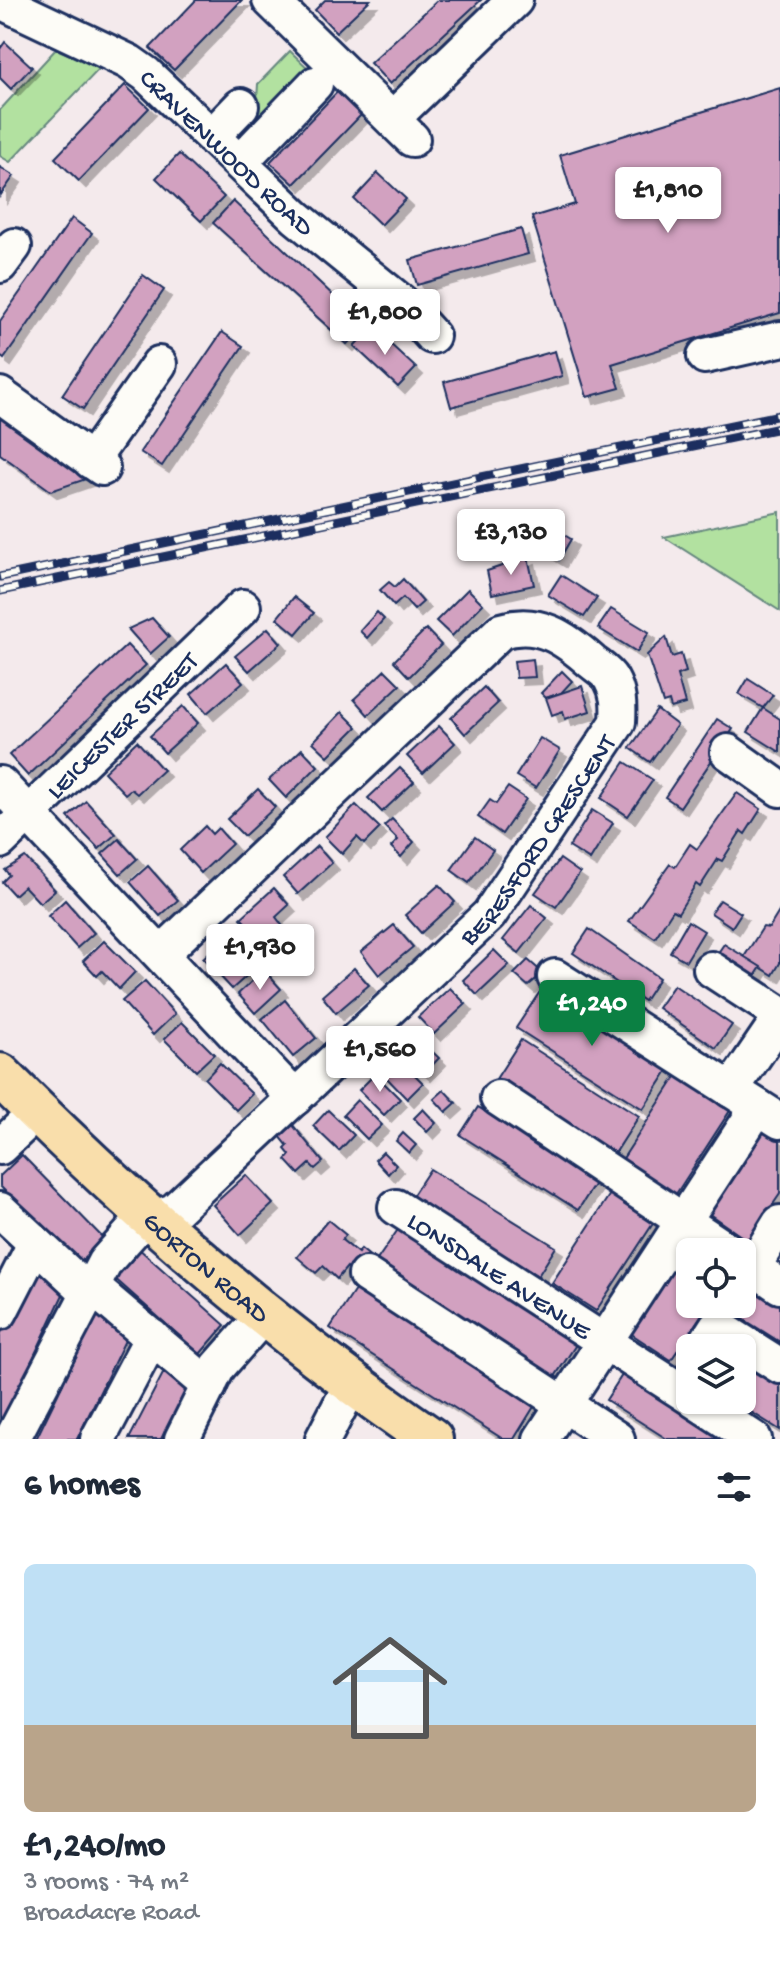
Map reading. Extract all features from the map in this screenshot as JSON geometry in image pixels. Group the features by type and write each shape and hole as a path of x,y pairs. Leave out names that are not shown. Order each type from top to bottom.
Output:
{"main road":[{"name":"GORTON ROAD","path":"0,1075 37,1112 264,1315 351,1385 431,1439"}],"street":[{"path":"282,4 403,128 515,0"},
{"name":"CRAVENWOOD ROAD","path":"0,1 129,62 296,217 402,303 432,336"},
{"path":"240,162 315,84"},
{"path":"212,136 241,106"},
{"path":"705,356 780,339"},
{"path":"0,395 96,464 159,364"},
{"name":"LEICESTER STREET","path":"0,841 243,607"},
{"name":"BERESFORD CRESCENT","path":"12,1439 105,1262 140,1223 152,1216 174,1211 489,915 618,722 619,699 610,676 559,636 541,629 515,626 501,631 161,954"},
{"path":"728,752 780,789"},
{"path":"0,784 295,1098"},
{"path":"541,1439 757,1106 780,1016 711,969"},
{"path":"555,977 757,1106"},
{"path":"498,1098 706,1238"},
{"path":"0,1147 37,1112"},
{"name":"LONSDALE AVENUE","path":"396,1207 604,1341 676,1381"},
{"path":"0,1210 35,1244 209,1386"},
{"path":"756,1259 780,1223"},
{"path":"0,1312 35,1244"},
{"path":"366,1275 617,1439"},
{"path":"182,1439 218,1367 264,1315"},
{"path":"717,1326 780,1366"},
{"path":"98,1439 152,1337"},
{"path":"323,1439 351,1385"},
{"name":"LONSDALE AVENUE","path":"722,1414 754,1439"}],"green space":[{"path":"56,49 101,67 10,162 0,156 0,110"},
{"path":"290,51 311,71 241,145 239,134 256,116 258,84"},
{"path":"780,512 780,611 664,537"}],"building":[{"path":"196,0 242,0 174,70 150,48"},
{"path":"325,0 370,0 336,32 315,10"},
{"path":"438,0 481,0 390,84 370,63"},
{"path":"5,42 32,67 11,89 0,78 0,49"},
{"path":"125,85 149,108 79,181 55,158"},
{"path":"780,88 780,313 612,364 620,388 587,397 532,217 575,204 560,155"},
{"path":"340,89 364,112 294,184 270,162"},
{"path":"179,154 224,197 201,221 156,178"},
{"path":"0,167 14,176 0,196"},
{"path":"378,173 406,199 381,225 354,199"},
{"path":"233,201 336,298 340,294 369,321 347,344 213,223"},
{"path":"72,218 92,233 4,359 0,356 0,321"},
{"path":"521,229 528,254 417,285 410,260"},
{"path":"143,275 164,290 83,409 62,395"},
{"path":"372,327 416,368 398,387 354,346"},
{"path":"222,332 243,346 162,466 140,452"},
{"path":"555,351 562,376 451,407 444,382"},
{"path":"0,414 89,478 51,491 0,454"},
{"path":"551,527 571,539 559,560 539,548"},
{"path":"528,557 534,585 492,594 487,571"},
{"path":"561,575 597,598 584,617 548,595"},
{"path":"403,579 423,602 414,610 403,598 394,606 380,590 389,582 395,587"},
{"path":"468,589 483,604 452,636 436,621"},
{"path":"294,597 314,613 296,634 277,618"},
{"path":"611,609 649,632 637,652 598,628"},
{"path":"377,612 384,619 367,638 360,631"},
{"path":"152,618 169,637 150,654 128,629"},
{"path":"268,628 281,643 249,671 235,656"},
{"path":"426,629 441,645 409,677 394,661"},
{"path":"666,637 672,657 681,654 686,672 677,675 685,704 671,708 669,701 663,703 647,655"},
{"path":"127,645 146,665 28,776 9,755"},
{"path":"533,659 535,677 516,678 514,661"},
{"path":"226,663 243,682 207,713 191,694"},
{"path":"385,670 400,685 368,715 354,699"},
{"path":"562,671 572,681 561,693 546,698 541,693"},
{"path":"748,679 773,695 763,708 739,694"},
{"path":"582,686 590,711 565,719 563,711 552,715 546,698"},
{"path":"484,687 498,703 465,734 451,718"},
{"path":"183,706 198,723 165,753 150,736"},
{"path":"763,708 780,719 780,752 748,732"},
{"path":"657,710 677,725 650,762 630,748"},
{"path":"342,712 357,727 328,756 313,742"},
{"path":"717,719 733,729 680,807 665,797"},
{"path":"439,726 455,743 423,773 407,756"},
{"path":"540,738 560,750 536,788 516,776"},
{"path":"137,741 163,770 137,794 131,789 125,794 104,772"},
{"path":"302,749 318,766 286,798 269,780"},
{"path":"625,762 653,780 628,816 601,798"},
{"path":"400,768 414,782 382,812 368,798"},
{"path":"508,787 526,799 502,834 478,817 490,800 496,804"},
{"path":"258,789 275,807 244,836 227,819"},
{"path":"737,793 761,809 745,834 741,831 722,861 718,859 700,887 696,884 678,913 673,910 655,938 629,921 670,864 675,867 690,844 697,849"},
{"path":"86,801 116,834 99,849 68,817"},
{"path":"356,805 380,828 364,844 357,837 342,854 325,837"},
{"path":"592,810 613,823 590,860 569,847"},
{"path":"392,819 414,842 401,857 391,847 398,840 384,826"},
{"path":"205,826 212,834 218,828 232,844 201,873 180,850"},
{"path":"475,837 493,850 469,883 451,870"},
{"path":"119,839 137,859 120,874 102,854"},
{"path":"317,846 332,863 298,894 283,877"},
{"path":"25,857 55,890 40,903 24,886 14,895 2,882 9,875 5,870"},
{"path":"560,859 580,873 556,907 535,893"},
{"path":"148,866 178,900 160,916 130,882"},
{"path":"439,885 455,902 421,933 405,915"},
{"path":"274,888 289,905 276,917 282,925 263,942 241,918"},
{"path":"65,900 94,933 77,948 48,916"},
{"path":"720,900 741,913 732,927 711,913"},
{"path":"531,905 547,918 519,953 503,940"},
{"path":"780,910 780,963 773,975 744,957 763,927 769,928"},
{"path":"688,921 704,931 686,961 670,952"},
{"path":"394,925 413,947 379,975 361,952"},
{"path":"589,929 659,978 644,1001 573,953"},
{"path":"104,941 135,972 119,989 102,971 97,976 83,961"},
{"path":"221,942 250,973 232,989 203,958"},
{"path":"724,944 761,967 750,984 713,960"},
{"path":"494,950 509,965 477,995 463,980"},
{"path":"528,960 543,973 528,986 514,974"},
{"path":"354,968 369,985 336,1013 322,996"},
{"path":"264,970 281,989 255,1013 238,994"},
{"path":"145,981 175,1014 153,1035 122,1001"},
{"path":"674,985 732,1025 716,1048 658,1008"},
{"path":"543,987 669,1069 643,1109 516,1028"},
{"path":"450,988 466,1004 434,1034 418,1017"},
{"path":"285,1000 316,1038 293,1057 262,1019"},
{"path":"182,1022 214,1054 196,1071 164,1039"},
{"path":"415,1035 439,1058 424,1074 400,1051"},
{"path":"521,1040 639,1116 614,1155 496,1079"},
{"path":"397,1057 423,1083 407,1099 382,1073"},
{"path":"220,1063 252,1094 236,1110 205,1079"},
{"path":"679,1072 733,1106 676,1194 622,1160"},
{"path":"375,1074 400,1099 384,1115 359,1090"},
{"path":"444,1090 456,1103 446,1112 434,1099"},
{"path":"357,1100 382,1125 367,1139 343,1115"},
{"path":"478,1107 596,1182 578,1210 460,1135"},
{"path":"423,1109 436,1123 427,1132 414,1118"},
{"path":"328,1110 354,1135 339,1151 313,1126"},
{"path":"292,1124 323,1162 315,1169 310,1164 299,1174 286,1160 290,1155 285,1149 288,1146 279,1135"},
{"path":"761,1127 780,1140 780,1194 750,1238 744,1238 705,1211"},
{"path":"403,1133 416,1145 409,1153 396,1141"},
{"path":"383,1152 396,1165 388,1174 375,1160"},
{"path":"22,1155 104,1239 77,1265 0,1186 0,1176"},
{"path":"430,1169 556,1247 538,1276 411,1198"},
{"path":"246,1175 273,1204 240,1235 213,1205"},
{"path":"610,1194 654,1222 596,1311 552,1283"},
{"path":"328,1220 346,1235 342,1240 358,1253 361,1249 372,1258 358,1276 347,1267 337,1279 323,1266 316,1273 297,1257"},
{"path":"399,1228 577,1343 554,1378 375,1263"},
{"path":"137,1247 225,1325 200,1354 112,1276"},
{"path":"38,1254 67,1286 0,1429 0,1335"},
{"path":"676,1265 676,1318 700,1318 689,1334 676,1334 676,1353 671,1360 630,1333"},
{"path":"756,1289 780,1304 780,1342 742,1318 756,1318"},
{"path":"355,1290 535,1405 514,1439 503,1439 330,1328"},
{"path":"103,1302 131,1328 77,1439 36,1439"},
{"path":"169,1362 191,1382 161,1439 129,1439"},
{"path":"756,1369 780,1384 780,1430 754,1414"},
{"path":"624,1372 676,1405 676,1414 690,1414 729,1439 667,1439 606,1400"}],"railway":[{"path":"0,577 780,415"},
{"path":"0,591 780,428"}]}
